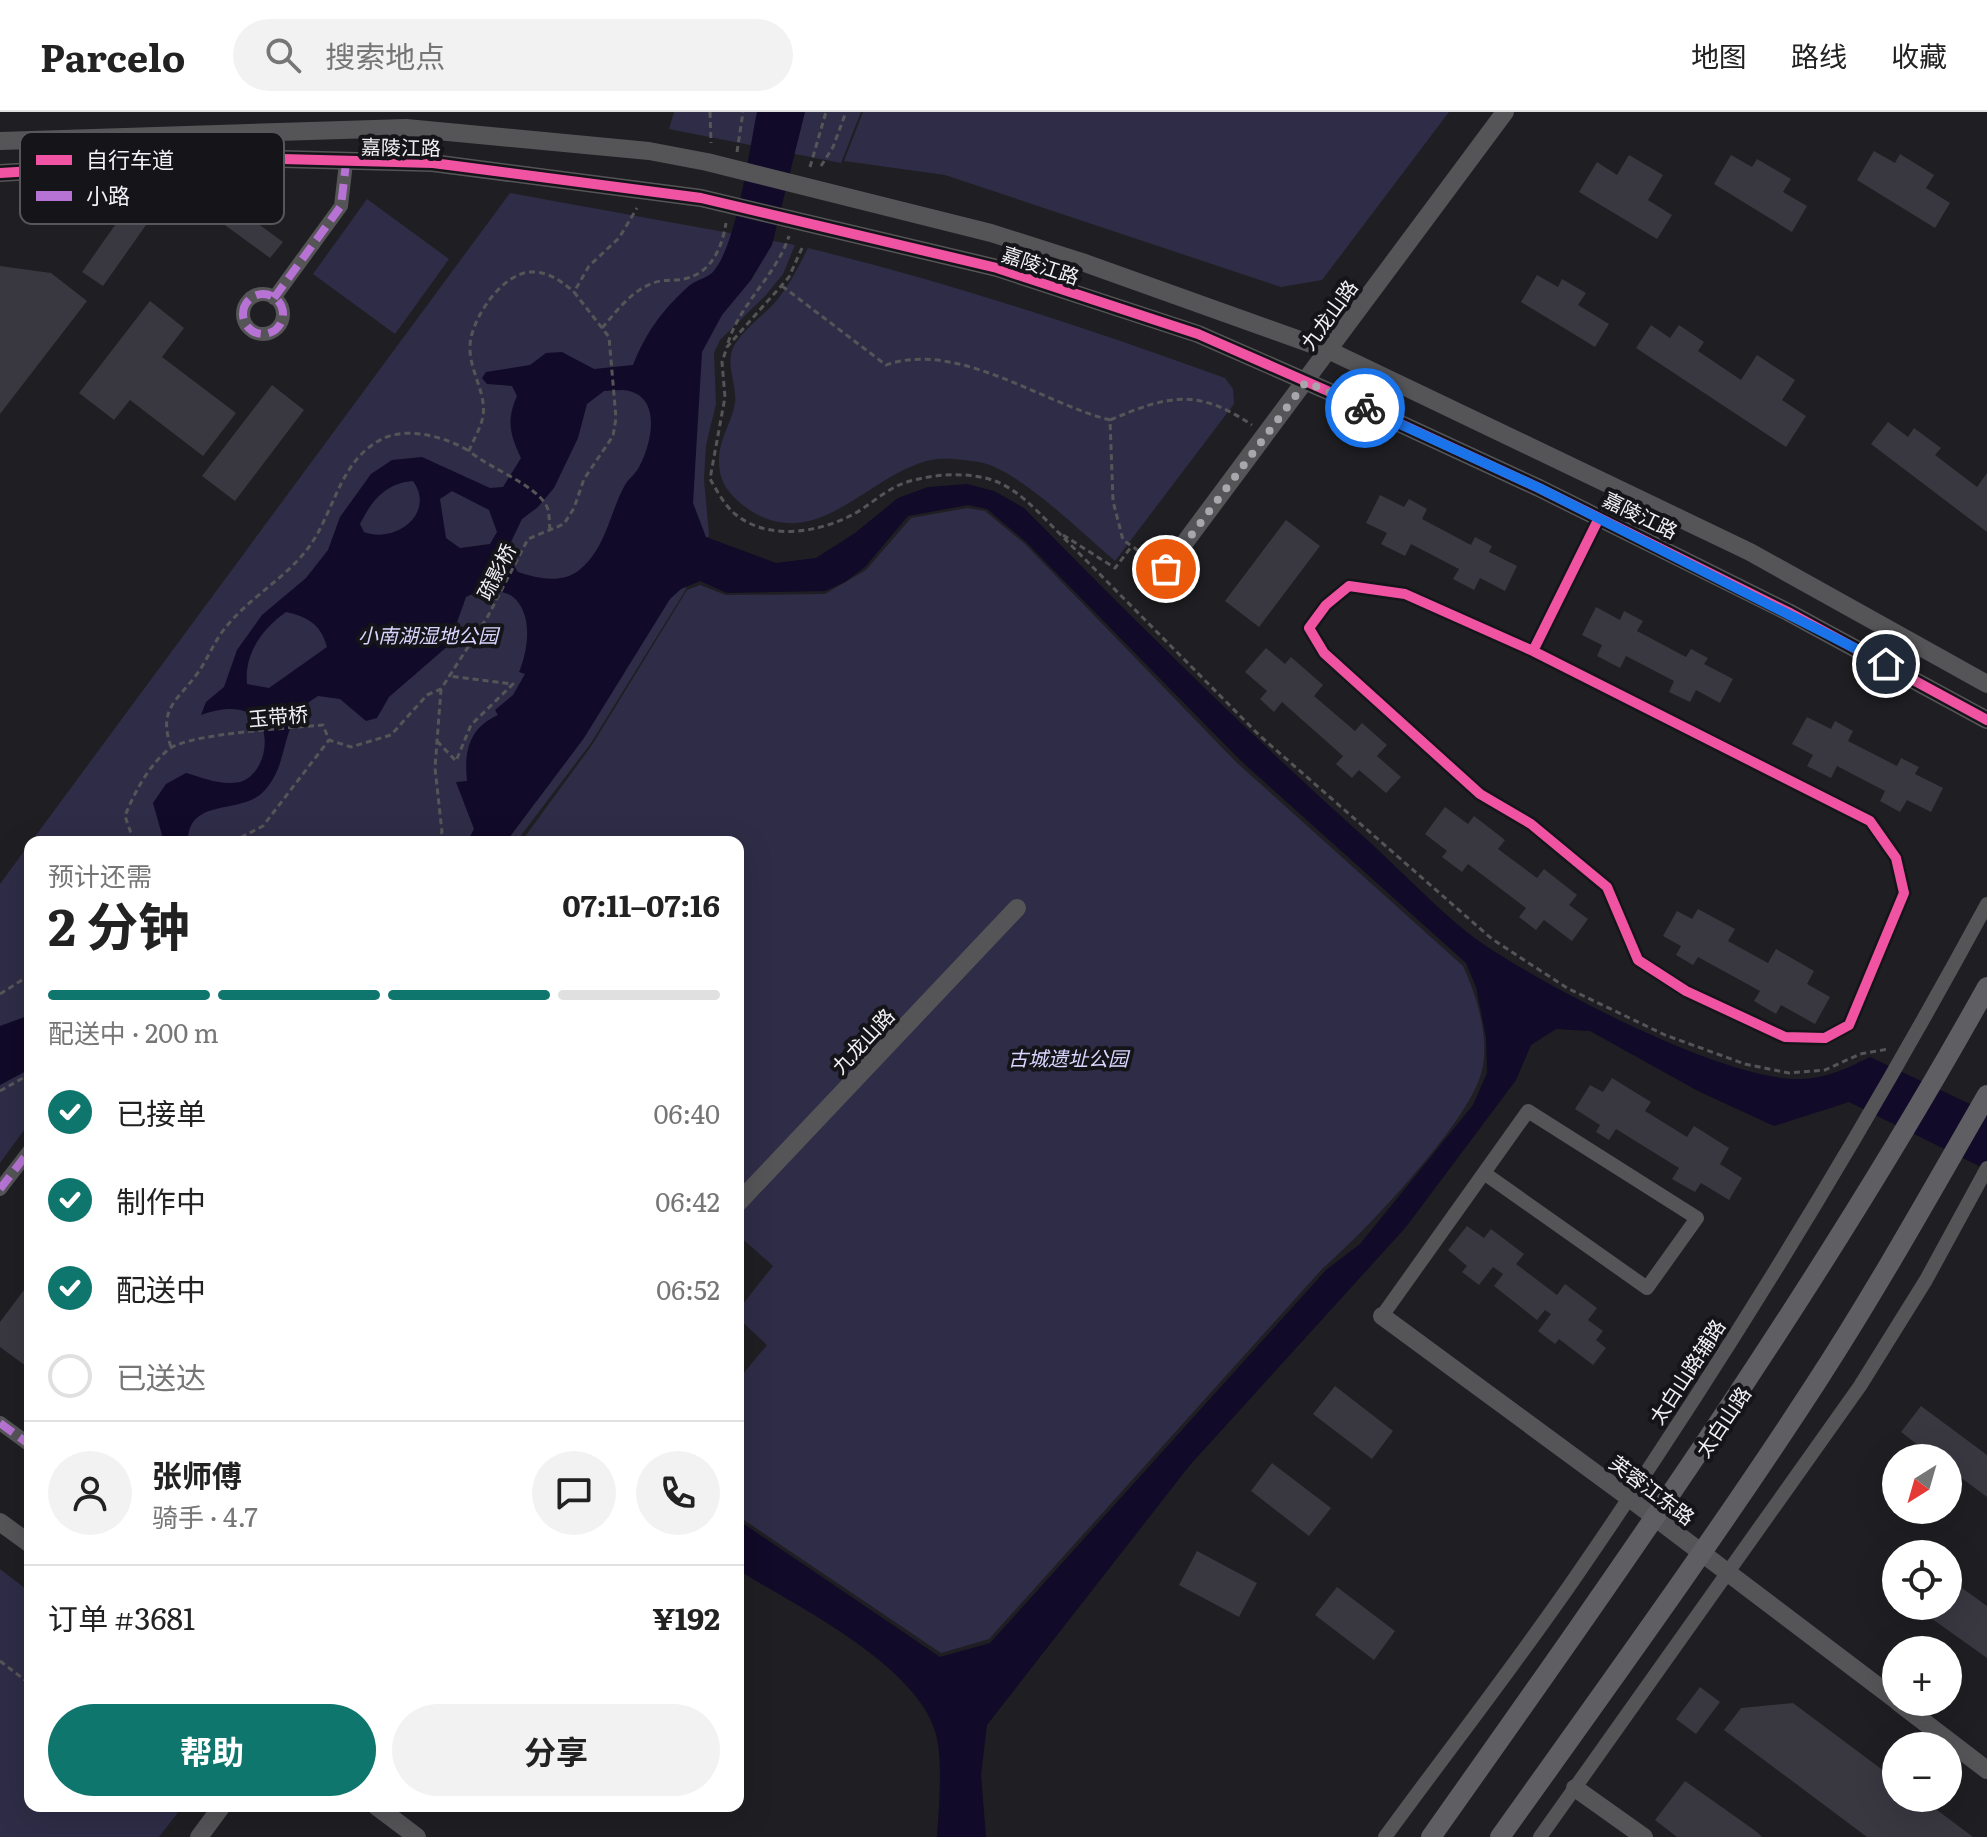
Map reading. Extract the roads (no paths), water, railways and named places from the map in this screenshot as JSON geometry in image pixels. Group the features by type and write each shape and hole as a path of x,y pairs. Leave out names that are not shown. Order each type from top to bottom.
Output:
{"main road":[{"name":"太白山路","path":"1431,1837 1657,1518 1754,1373 1901,1138 1987,987"},
{"path":"1500,1837 1702,1553 1816,1382 1987,1095"}],"street":[{"name":"九龙山路","path":"1162,575 1505,112"},
{"name":"嘉陵江路","path":"281,132 406,128 649,151 717,164 991,233 1082,262 1328,350 1750,552 1987,684"},
{"name":"嘉陵江路","path":"0,141 20,140"},
{"name":"嘉陵江路","path":"284,160 433,163 631,186 709,199 997,268 1198,334 1599,518 1788,612 1987,720"},
{"path":"274,298 341,206 346,163"},
{"name":"嘉陵江路","path":"0,173 20,172"},
{"path":"1533,651 1599,518"},
{"path":"1349,586 1405,594 1533,651 1870,821 1896,858 1904,893 1849,1025 1825,1038 1785,1037 1686,991 1638,960 1607,887 1531,824 1480,794 1324,653 1309,628 1326,605 1349,586"},
{"name":"太白山路辅路","path":"1385,1837 1581,1570 1868,1122 1987,904"},
{"name":"九龙山路","path":"744,1197 1017,908"},
{"path":"1382,1316 1528,1111 1697,1218 1647,1288 1484,1173"},
{"path":"0,1189 24,1158"},
{"path":"1540,1837 1860,1386 1926,1280 1987,1168"},
{"name":"芙蓉江东路","path":"1382,1316 1657,1518 1882,1690"},
{"path":"0,1423 24,1441"},
{"path":"0,1522 24,1540"},
{"name":"芙蓉江东路","path":"1917,1716 1987,1770"},
{"path":"1575,1788 1644,1837"},
{"path":"199,1837 218,1812"},
{"path":"384,1812 417,1837"}],"park label":[{"name":"小南湖湿地公园","path":"428,634"},
{"name":"古城遗址公园","path":"1068,1057"}]}
